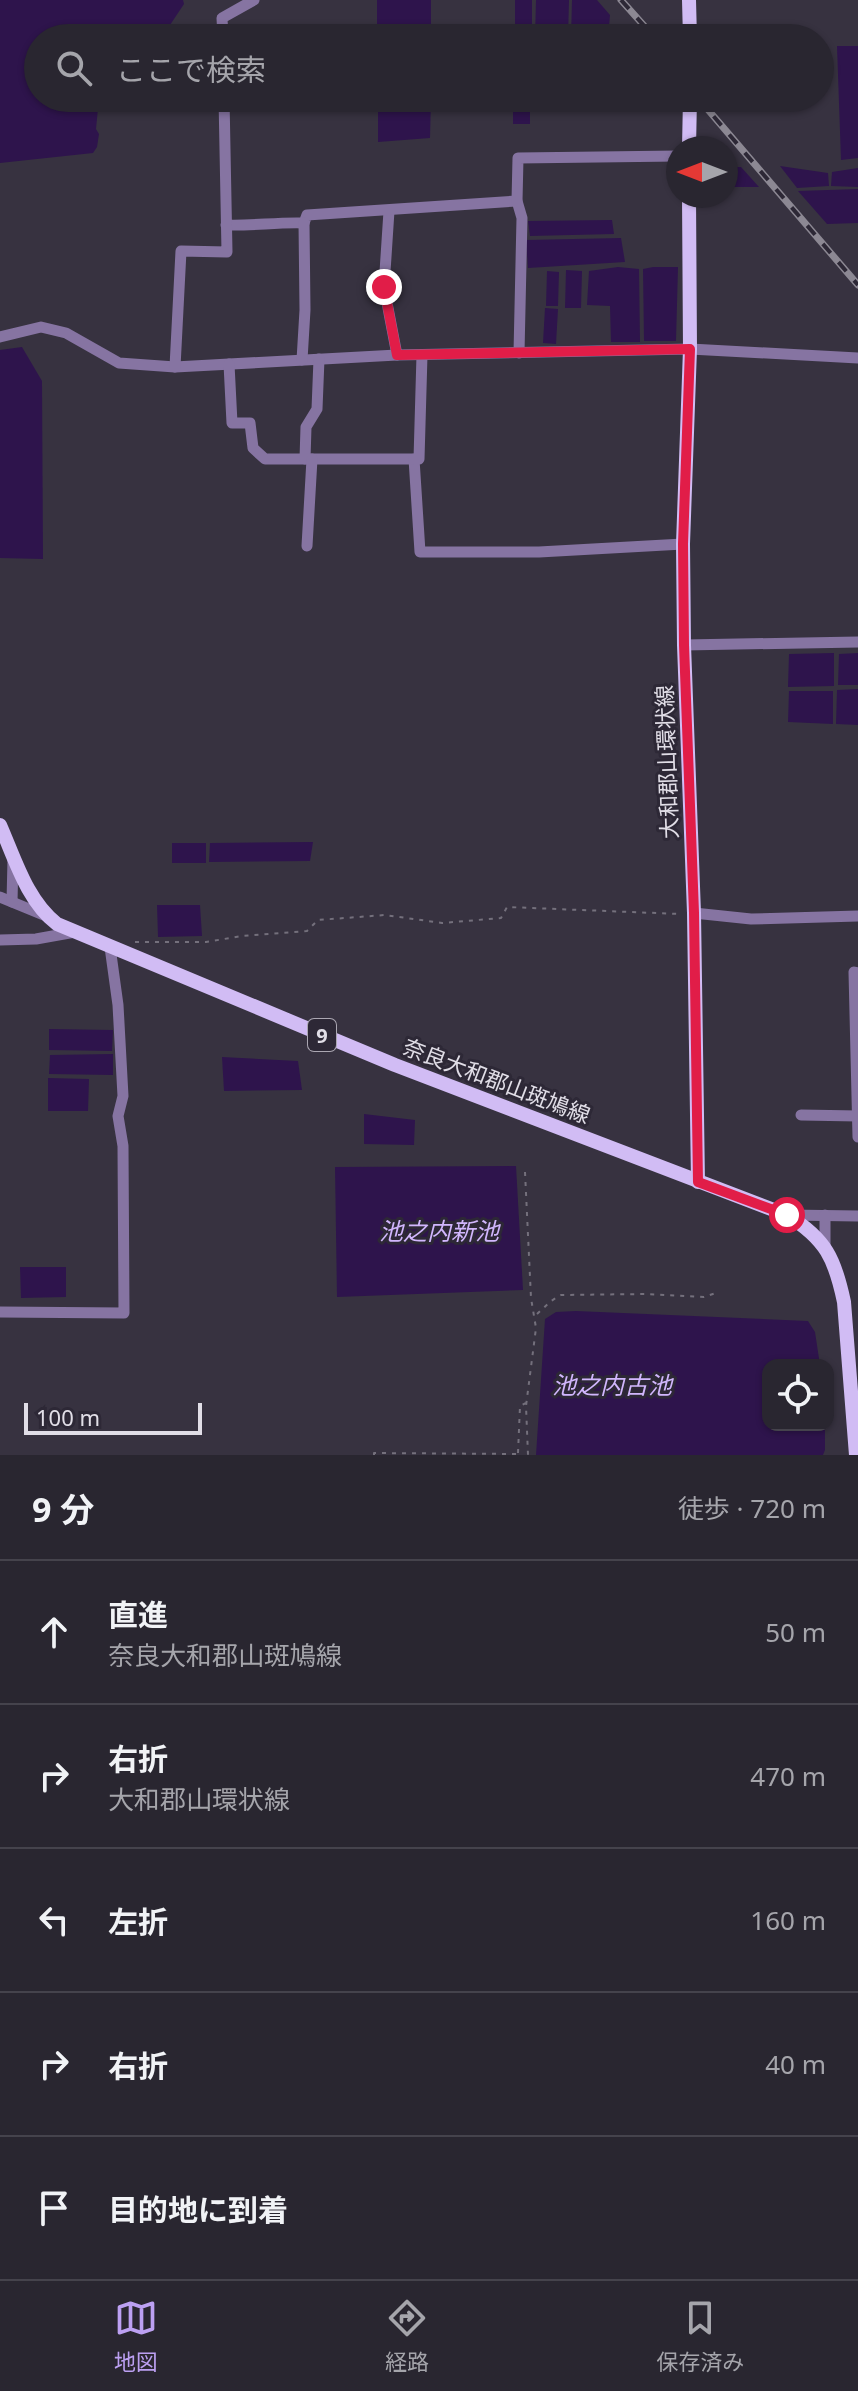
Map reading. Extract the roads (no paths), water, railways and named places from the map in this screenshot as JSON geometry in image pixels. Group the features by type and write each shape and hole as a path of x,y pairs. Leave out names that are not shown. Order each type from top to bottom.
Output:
{"main road":[{"path":"689,0 690,24"},
{"path":"689,136 690,112"},
{"name":"大和郡山環状線","path":"689,208 690,349 683,544 698,1182"},
{"name":"奈良大和郡山斑鳩線","path":"0,825 28,887 47,916 57,924 395,1065 787,1215 804,1225 825,1246 836,1270 844,1302 856,1455"}],"street":[{"path":"222,24 222,18 254,0"},
{"path":"175,367 181,251 227,252 224,112"},
{"path":"519,353 522,218 517,201 518,158 666,156"},
{"path":"302,360 304,223 307,215 517,201"},
{"path":"389,211 384,287 397,355"},
{"path":"226,225 304,223"},
{"path":"0,337 41,327 66,333 119,363 175,367 397,355 690,349 858,358"},
{"path":"229,364 232,423 250,423 253,448 265,459 419,459 422,355"},
{"path":"307,546 306,427 317,409 319,359"},
{"path":"414,459 420,552 539,552 683,544"},
{"path":"684,645 858,642"},
{"path":"13,854 6,900 47,916"},
{"path":"694,913 751,919 858,916"},
{"path":"0,940 36,939 76,932"},
{"path":"0,1312 124,1313 123,1146 118,1116 123,1096 118,1005 110,947"},
{"path":"858,973 854,972 858,1137"},
{"path":"801,1115 858,1116"},
{"path":"787,1215 858,1216"},
{"path":"825,1215 825,1246"}],"water":[{"path":"0,0 183,0 184,4 171,24 24,24 24,112 98,112 97,147 93,153 0,163"},
{"path":"377,0 431,0 431,24 377,24"},
{"path":"515,0 532,0 532,24 515,24"},
{"path":"536,0 569,0 568,24 535,24"},
{"path":"572,0 597,0 610,15 609,24 571,24"},
{"path":"837,46 858,46 858,158 841,160"},
{"path":"378,112 431,112 430,138 378,142"},
{"path":"513,112 530,112 530,124 513,124"},
{"path":"780,166 828,173 829,186 797,188"},
{"path":"738,167 741,167 759,187 738,187"},
{"path":"858,168 858,187 831,186 832,172"},
{"path":"858,189 858,223 827,224 798,191"},
{"path":"612,220 614,234 530,236 528,221"},
{"path":"621,238 625,262 528,268 526,240"},
{"path":"618,267 639,269 640,342 611,342 610,306 587,305 589,271"},
{"path":"678,267 676,341 644,341 643,269"},
{"path":"566,270 582,271 581,308 565,308"},
{"path":"547,271 559,272 558,306 546,306"},
{"path":"545,308 558,309 556,344 543,343"},
{"path":"22,347 42,381 43,559 0,558 0,350"},
{"path":"834,653 834,686 788,687 789,654"},
{"path":"858,653 858,685 838,685 839,654"},
{"path":"858,689 858,725 836,724 837,690"},
{"path":"789,691 833,691 833,724 788,722"},
{"path":"313,842 310,861 209,862 210,843"},
{"path":"172,843 206,843 206,863 172,863"},
{"path":"157,905 200,905 202,936 158,937"},
{"path":"49,1029 113,1030 112,1051 49,1050"},
{"path":"113,1054 113,1075 49,1074 50,1055"},
{"path":"222,1057 298,1061 302,1090 224,1091"},
{"path":"48,1078 89,1079 88,1111 48,1111"},
{"path":"364,1114 415,1120 414,1145 364,1144"},
{"name":"池之内新池","path":"516,1166 523,1290 337,1297 335,1167"},
{"path":"20,1267 66,1267 66,1297 21,1298"},
{"name":"池之内古池","path":"556,1312 808,1321 815,1332 819,1359 762,1359 762,1431 825,1431 823,1455 536,1455 545,1319"}],"railway":[{"path":"621,0 642,24"},
{"path":"710,112 858,285"}]}
